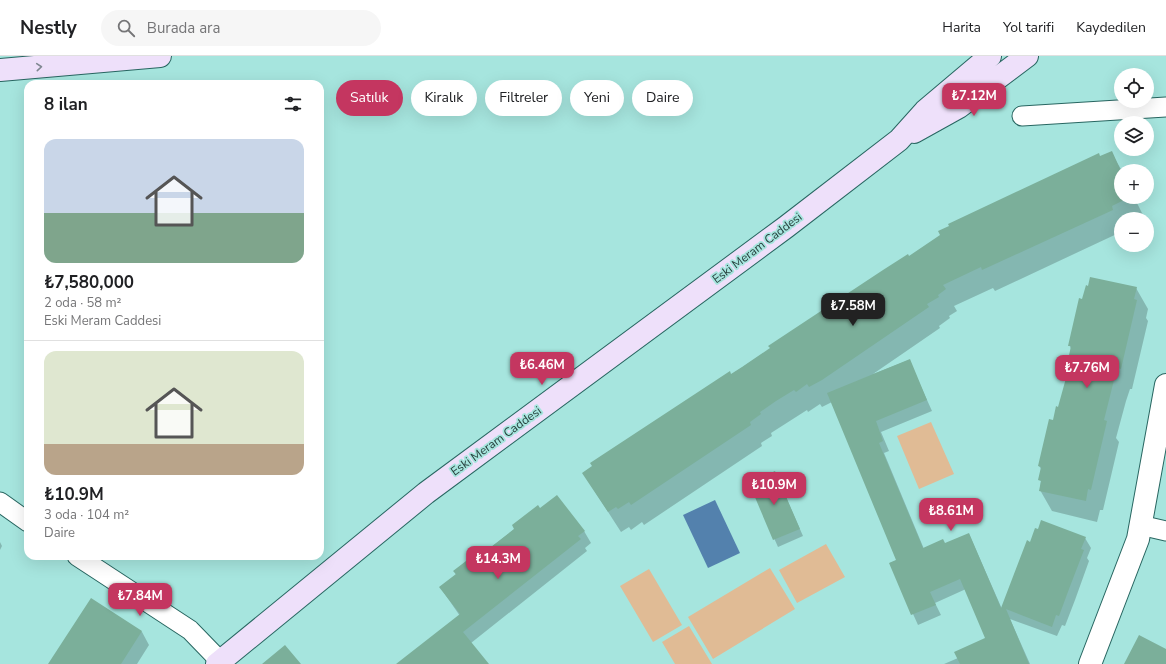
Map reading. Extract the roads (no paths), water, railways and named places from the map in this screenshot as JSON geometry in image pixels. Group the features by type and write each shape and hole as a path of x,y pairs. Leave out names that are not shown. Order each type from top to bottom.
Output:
{"main road":[{"path":"0,70 160,56"},
{"path":"961,80 974,56"},
{"name":"Eski Meram Caddesi","path":"898,140 924,111 990,56"},
{"name":"Eski Meram Caddesi","path":"220,663 426,493 786,227 898,140 959,107 1027,56"}],"street":[{"path":"1022,116 1166,107"},
{"path":"1090,664 1138,539 1166,385"},
{"path":"0,502 24,519"},
{"path":"1140,526 1166,531"},
{"path":"83,560 190,630 220,663"}],"water":[{"path":"715,500 740,553 708,568 683,515"}]}
